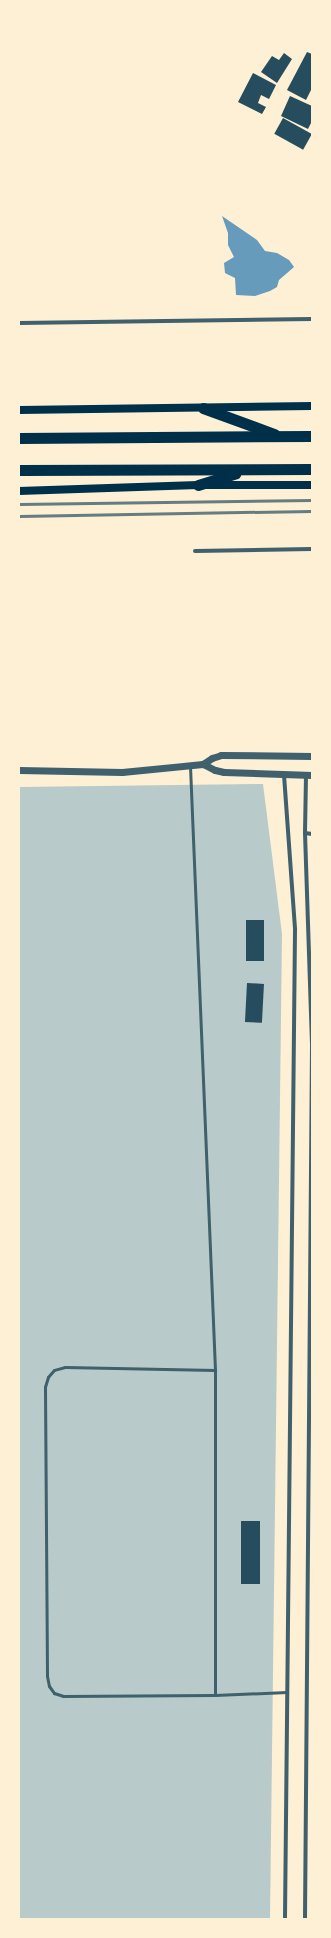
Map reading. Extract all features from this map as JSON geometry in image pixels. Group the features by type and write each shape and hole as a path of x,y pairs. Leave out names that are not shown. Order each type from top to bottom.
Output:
{"highway":[{"path":"203,408 280,436"},
{"path":"19,438 205,438 312,436"},
{"path":"19,470 312,469"},
{"path":"198,485 247,470"}],"main road":[{"path":"19,410 312,406"},
{"path":"19,491 198,485 312,485"}],"street":[{"path":"19,323 312,319"},
{"path":"195,551 312,549"},
{"path":"19,770 122,772 203,764 212,758 221,755 312,756"},
{"path":"203,764 215,770 224,772 309,776 305,833 312,1044 305,1919"},
{"path":"284,775 295,930 285,1919"},
{"path":"305,833 312,834"}],"lane":[{"path":"190,765 215,1370 215,1695"},
{"path":"215,1370 65,1367 54,1370 48,1377 45,1387 49,1686 54,1693 63,1696 215,1695 287,1692"},
{"path":"307,1664 312,1662"}],"shaded area":[{"path":"263,784 282,934 270,1919 19,1919 19,787"}],"water":[{"path":"222,216 257,240 265,251 277,253 289,260 294,267 279,280 277,287 255,296 236,295 235,278 225,273 224,263 234,257 228,245 228,233"}],"building":[{"path":"307,52 312,54 312,88 306,100 287,90"},
{"path":"284,53 292,59 277,83 261,72 272,56 279,60"},
{"path":"253,73 276,85 269,99 261,95 258,103 266,107 262,114 238,102"},
{"path":"290,96 312,106 312,121 308,129 281,116"},
{"path":"283,118 312,134 303,150 274,134"},
{"path":"246,920 264,920 264,961 246,961"},
{"path":"247,983 264,984 262,1023 245,1022"},
{"path":"241,1521 260,1521 260,1584 241,1584"}],"railway":[{"path":"19,504 312,500"},
{"path":"19,516 312,511"}]}
